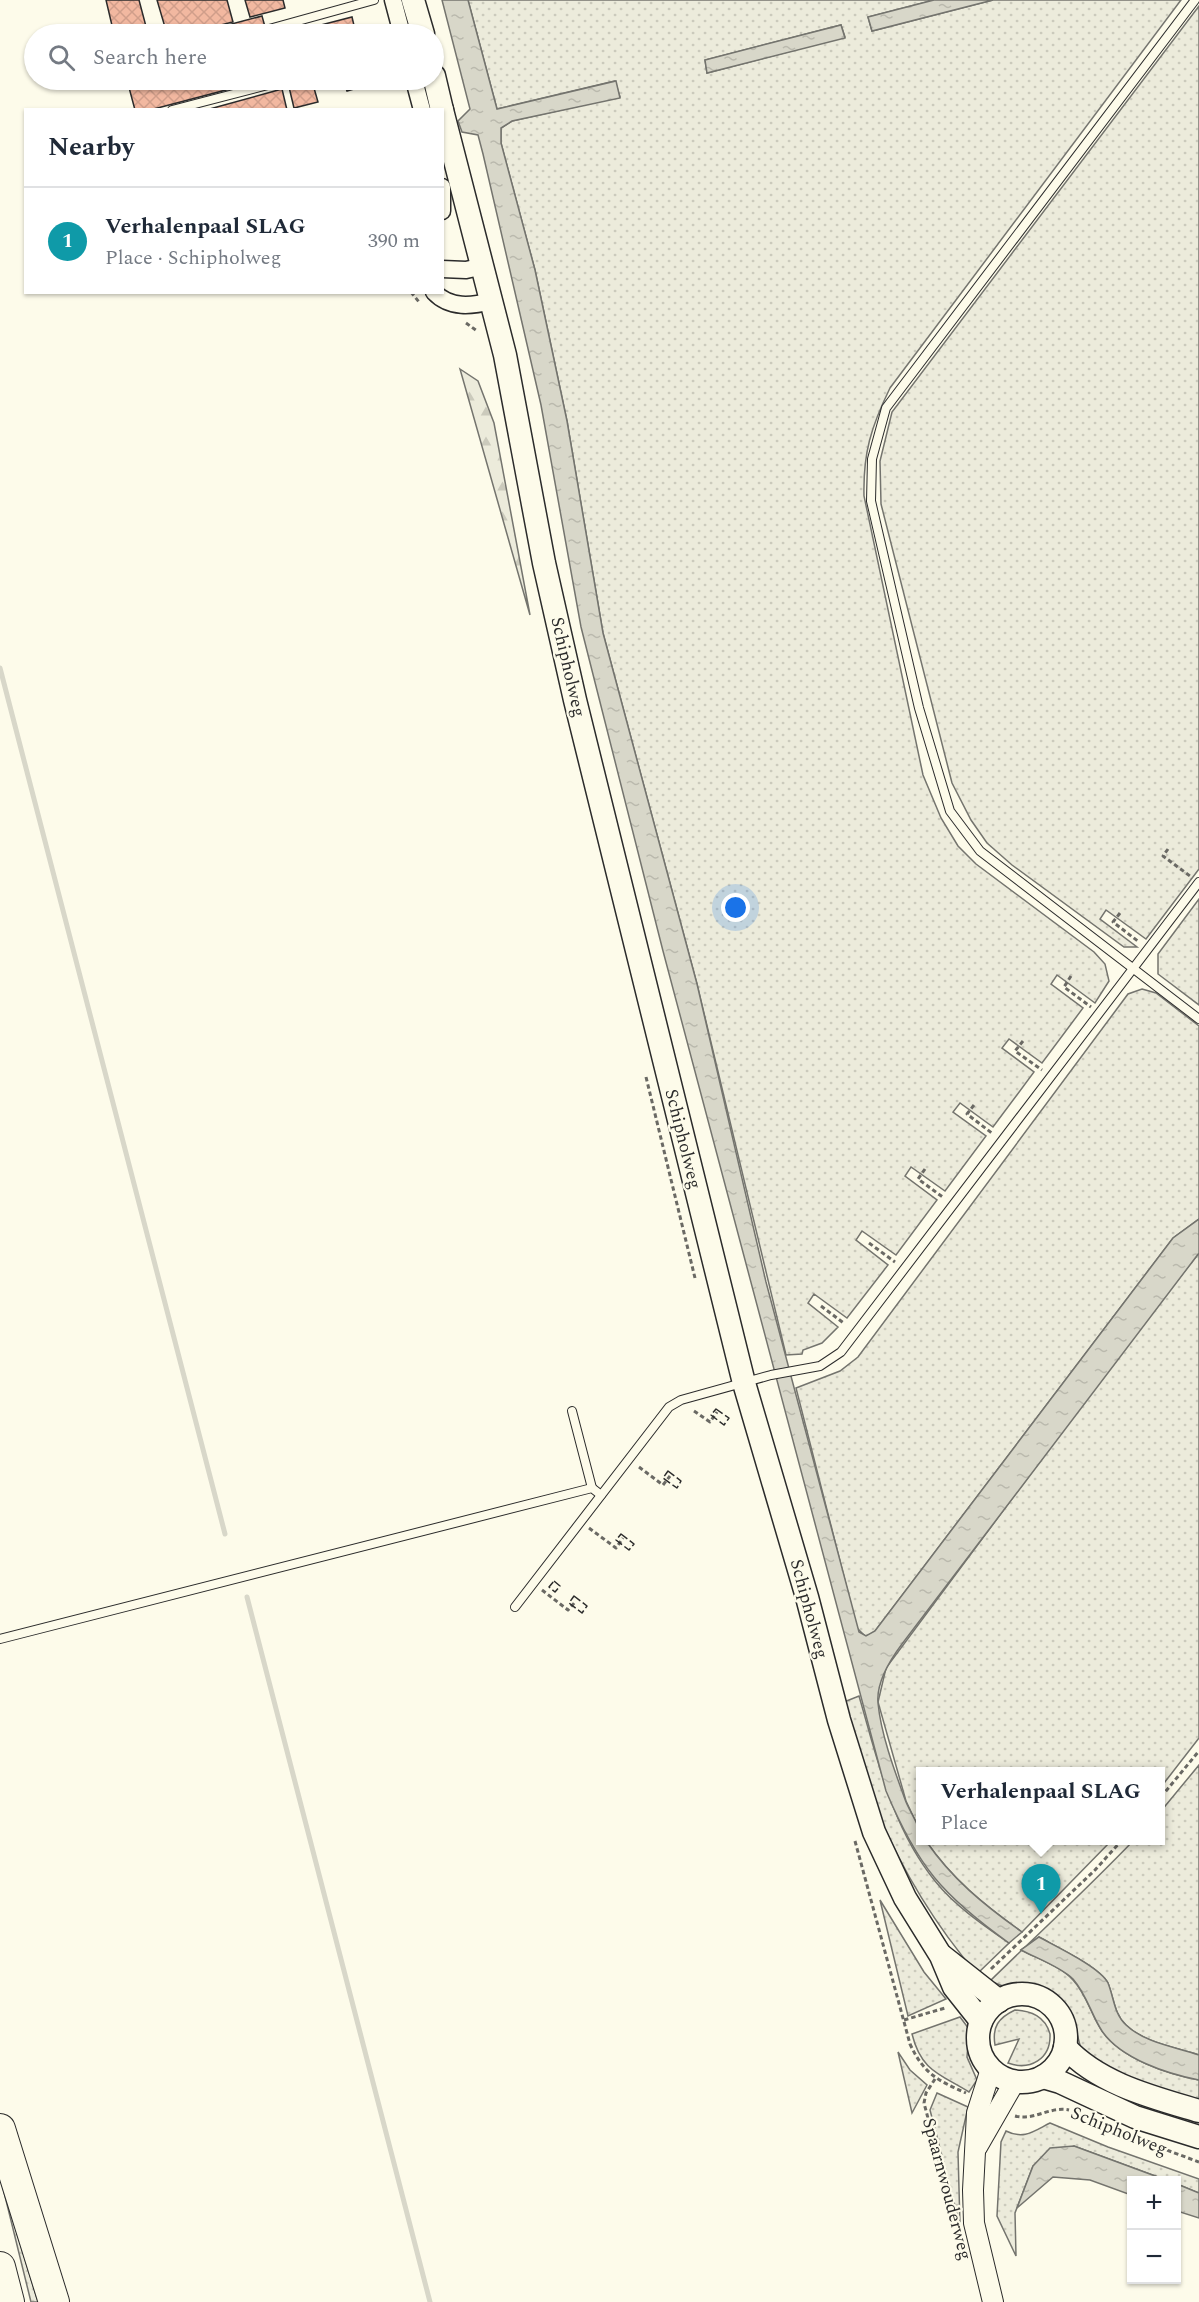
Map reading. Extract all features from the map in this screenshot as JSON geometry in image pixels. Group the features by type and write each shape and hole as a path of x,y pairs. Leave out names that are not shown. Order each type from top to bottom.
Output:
{"highway":[{"path":"0,2128 54,2302"},
{"path":"0,2267 9,2302"}],"main road":[{"path":"413,0 420,24"},
{"name":"Schipholweg","path":"438,90 443,108"},
{"name":"Schipholweg","path":"446,121 492,301 575,700 744,1383 807,1598 855,1777 874,1832 901,1888 941,1956 954,1987 981,2021"},
{"name":"Schipholweg","path":"941,1956 999,2001"},
{"path":"1012,1995 1027,1995 1041,1999 1052,2007 1061,2019 1065,2033 1065,2047 1053,2069 1043,2077 1029,2081 1002,2078 984,2061 978,2042 981,2021 988,2010 999,2001 1012,1995"},
{"path":"1065,2047 1077,2061 1091,2070 1145,2095 1199,2111"},
{"name":"Schipholweg","path":"1043,2077 1060,2082 1135,2117 1199,2137"}],"street":[{"path":"393,0 399,24"},
{"path":"417,90 421,108"},
{"path":"444,269 466,270 484,266"},
{"path":"437,294 453,304 476,305 492,301"},
{"name":"Spaarnwouderweg","path":"991,2069 977,2113 973,2190 974,2223 993,2302"},
{"name":"Spaarnwouderweg","path":"977,2147 1015,2081"}],"lane":[{"path":"287,24 374,0"},
{"path":"1195,0 886,408 872,459 874,513 919,708 950,812 980,851 1199,1019"},
{"path":"180,108 249,90"},
{"path":"515,1607 663,1414 681,1400 771,1375 810,1368 832,1360 856,1333 1199,882"},
{"path":"572,1411 592,1488 601,1495"},
{"path":"0,1639 592,1488"}],"path":[{"path":"1168,849 1163,856 1199,882"},
{"path":"1120,913 1113,922 1148,948"},
{"path":"1071,976 1064,987 1099,1013"},
{"path":"1023,1041 1016,1051 1050,1077"},
{"path":"974,1105 967,1114 1002,1141"},
{"path":"925,1169 918,1179 953,1204"},
{"path":"869,1243 904,1269"},
{"path":"821,1306 856,1333"},
{"path":"681,1400 710,1422 717,1412"},
{"path":"628,1458 663,1485 670,1476"},
{"path":"580,1522 616,1548 623,1538"},
{"path":"534,1583 568,1610 576,1601"},
{"path":"1165,1792 1199,1751"},
{"path":"1009,1951 1095,1870 1118,1845"},
{"path":"904,2020 916,2057 935,2079 981,2100"},
{"name":"Spaarnwouderweg","path":"935,2079 926,2093 924,2103 956,2224"},
{"name":"Schipholweg","path":"1000,2108 1024,2118 1062,2108 1079,2114"},
{"name":"Schipholweg","path":"1147,2143 1199,2162"}],"green space":[{"path":"468,0 934,0 868,17 872,31 993,0 1181,0 890,388 873,428 865,466 864,496 923,775 941,818 958,846 976,864 1094,952 1105,964 1109,981 1095,1003 1057,975 1051,984 1083,1008 1042,1063 1009,1039 1002,1048 1034,1072 993,1127 960,1103 953,1112 986,1136 945,1191 911,1167 905,1176 937,1200 896,1255 862,1231 856,1240 888,1265 847,1318 814,1294 808,1303 838,1327 822,1343 803,1350 802,1354 786,1355 697,984 603,633 567,421 535,270 501,143 501,128 512,121 620,97 615,81 497,109","holes":["841,25 845,37 707,73 705,60"]},
{"path":"1199,6 1199,869 1146,939 1106,910 1100,919 1137,947 1124,947 1012,865 987,843 971,820 952,783 881,504 880,461 892,412"},
{"path":"460,369 478,381 494,423 530,615"},
{"path":"1199,899 1199,1005 1158,974 1158,954"},
{"path":"1142,989 1156,993 1199,1026 1199,1219 1173,1238 875,1631 866,1637 857,1628 796,1388 840,1371 858,1357 1128,994"},
{"path":"1199,1253 1199,1738 1165,1782 1165,1767 916,1767 916,1822 906,1801 878,1702 886,1668 1128,1343"},
{"path":"859,1696 888,1793 920,1860 951,1899 1009,1943 977,1974 933,1916 897,1854 877,1811 863,1771 844,1702"},
{"path":"1199,1765 1199,2055 1161,2044 1134,2031 1122,2021 1108,1983 1096,1970 1039,1937 1025,1947 1129,1845 1165,1845 1165,1806"},
{"path":"929,1845 1107,1845 1022,1932 970,1891"},
{"path":"880,1900 924,1972 946,1999 908,2016"},
{"path":"1022,1950 1056,1967 1073,1980 1082,1992 1102,2031 1121,2050 1146,2064 1199,2080 1199,2105 1148,2090 1082,2053 1073,2018 1058,2001 1039,1991 1013,1990 990,1981"},
{"path":"1015,2010 1037,2016 1045,2023 1050,2034 1047,2050 1038,2061 1031,2064 1008,2063 1019,2039 995,2045 994,2033 1000,2020"},
{"path":"960,2017 969,2029 967,2057 977,2080 969,2092 926,2064 912,2034"},
{"path":"898,2052 910,2070 927,2085 912,2113"},
{"path":"937,2093 968,2107 958,2152 960,2225 930,2110"},
{"path":"1050,2123 1108,2147 1199,2179 1199,2193 1181,2186 1181,2176 1155,2176 1074,2146 1033,2166 1015,2213 1016,2256 997,2216 1001,2142 1006,2131 1024,2135"},
{"path":"2,2184 38,2302 31,2302"}],"water":[{"path":"442,0 468,0 497,109 616,81 620,98 512,121 501,128 501,143 535,270 567,421 603,633 697,984 766,1282 859,1632 866,1636 875,1631 1173,1238 1199,1219 1199,1253 902,1644 889,1664 879,1687 878,1703 885,1740 906,1802 916,1823 916,1845 929,1845 970,1891 1022,1932 1009,1943 966,1910 934,1877 909,1840 886,1791 663,951 581,627 541,405 483,154 478,135 462,132 458,121 470,109"},
{"path":"934,0 993,0 872,31 868,17"},
{"path":"841,25 845,38 707,73 705,60"},
{"path":"1039,1937 1096,1970 1108,1983 1122,2021 1134,2031 1161,2044 1199,2055 1199,2080 1146,2064 1110,2041 1073,1979 1021,1950"},
{"path":"1074,2146 1155,2176 1127,2176 1127,2194 1090,2180 1053,2177 1017,2208 1033,2166 1050,2148"},
{"path":"1181,2186 1199,2193 1199,2218 1181,2212"}],"building":[{"path":"106,0 139,0 145,24 112,24"},
{"path":"157,0 227,0 233,22 225,24 164,24"},
{"path":"245,0 283,0 285,8 250,17"},
{"path":"262,16 264,24 232,24"},
{"path":"352,17 354,24 325,24"},
{"path":"130,90 226,90 158,108 134,108"},
{"path":"282,90 287,108 213,108"},
{"path":"290,90 315,90 318,102 294,108"}],"waterway":[{"path":"0,668 225,1534"},
{"path":"247,1597 430,2302"}],"fence":[{"path":"716,1409 729,1418 724,1425 711,1415 716,1409"},
{"path":"668,1471 681,1481 677,1488 663,1478 668,1471"},
{"path":"621,1534 634,1544 629,1550 616,1540 621,1534"},
{"path":"554,1581 560,1586 555,1592 549,1587 554,1581"},
{"path":"574,1596 587,1606 582,1613 569,1603 574,1596"}],"place":[{"name":"Verhalenpaal SLAG","path":"1041,1914"}]}
